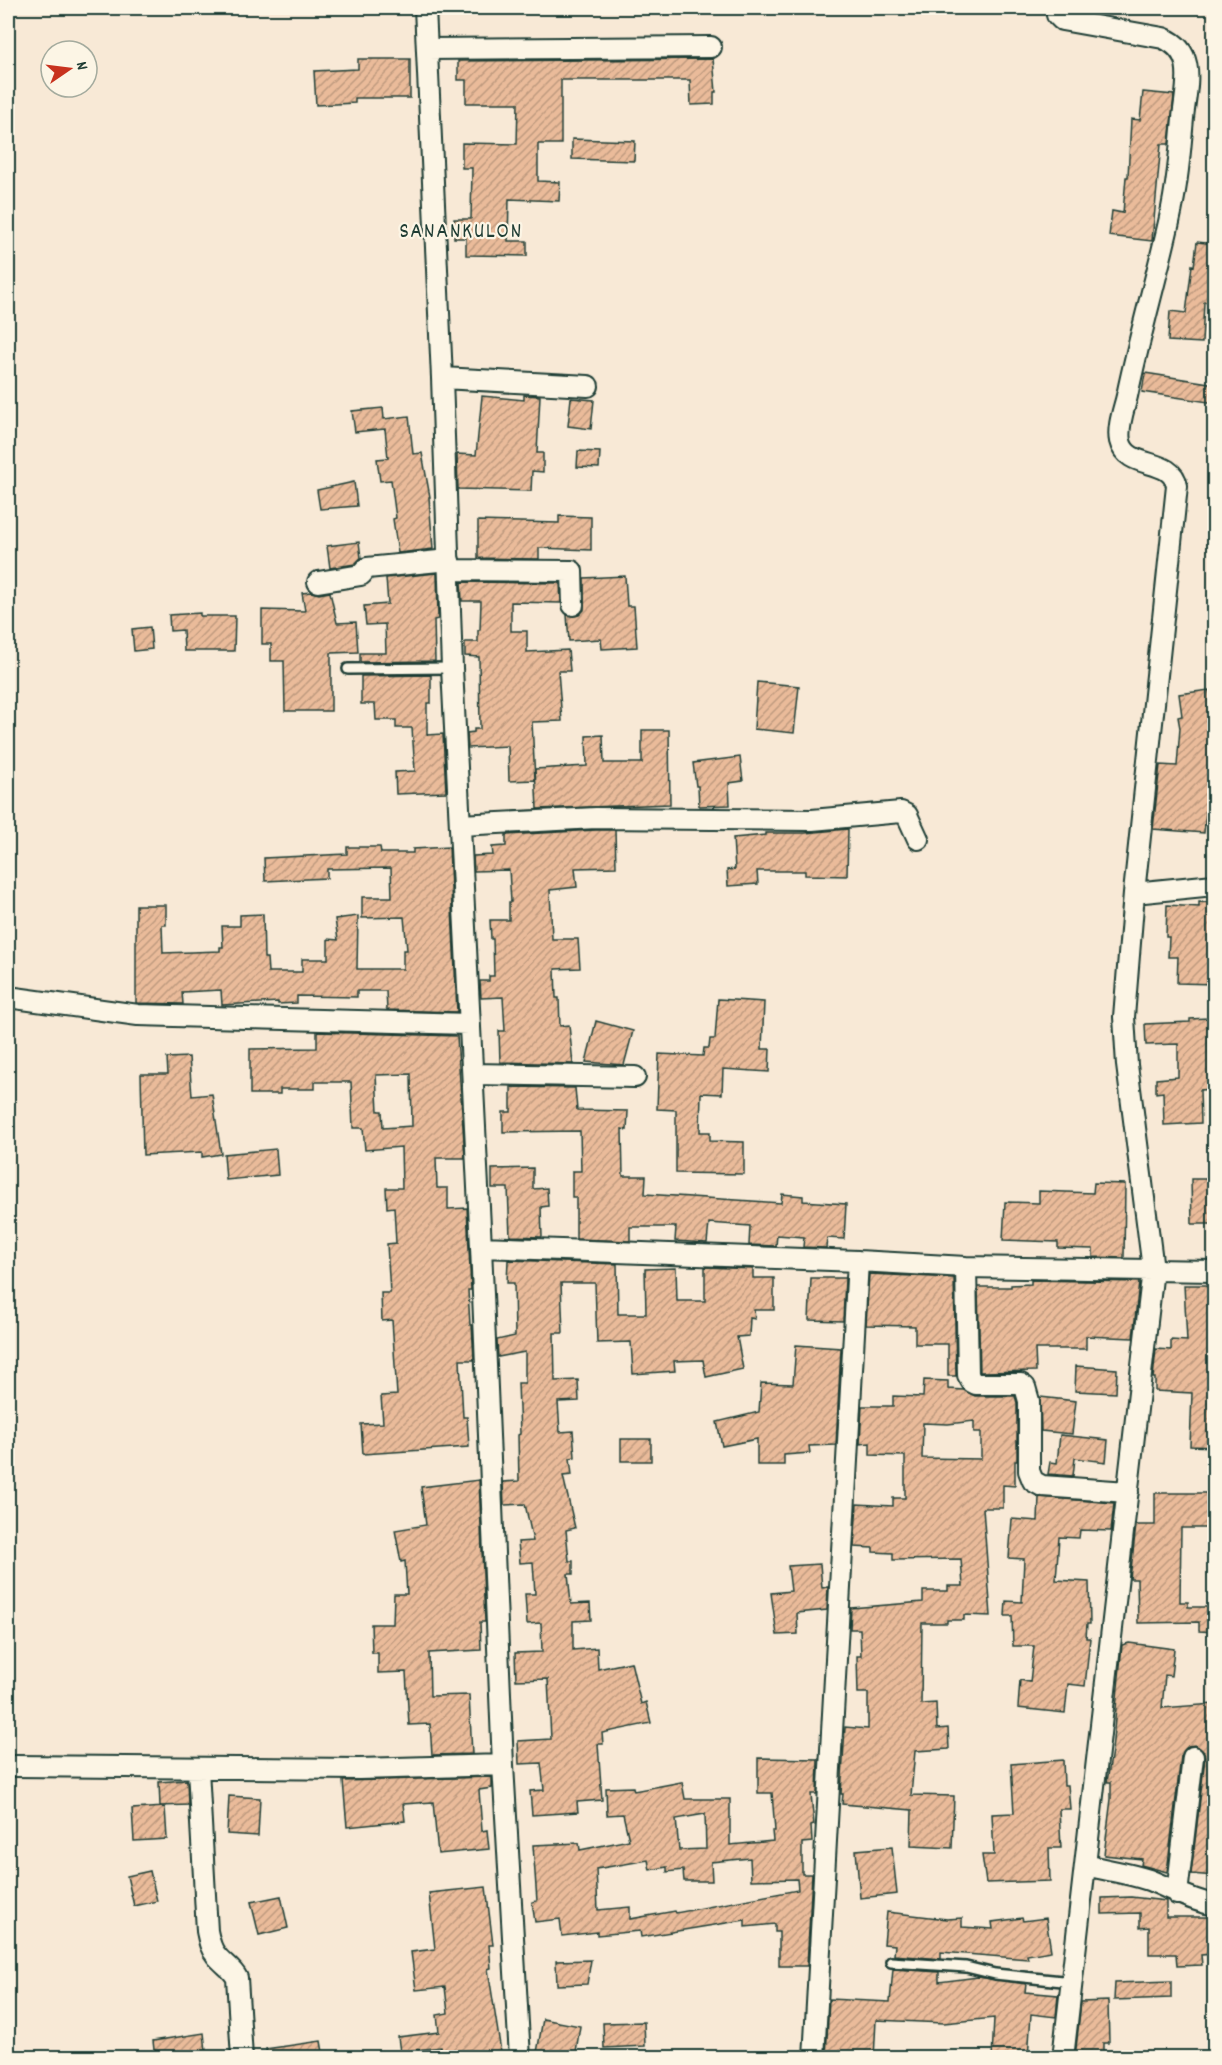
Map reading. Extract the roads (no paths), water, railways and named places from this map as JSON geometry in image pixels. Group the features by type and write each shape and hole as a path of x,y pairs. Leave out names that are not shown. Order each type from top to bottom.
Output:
{"street":[{"path":"425,8 450,565 452,668 481,1246 502,1765 520,2058"},
{"path":"1056,8 1057,15 1062,20 1164,38 1181,48 1187,65 1179,160 1170,220 1131,374 1120,431 1120,441 1130,456 1167,469 1174,476 1177,486 1126,989 1125,1039 1153,1269 1063,2058"},
{"path":"428,49 711,47"},
{"path":"442,378 588,386"},
{"path":"318,582 361,575 367,568 450,565 572,570 573,604"},
{"path":"460,825 596,818 812,820 902,812 907,815 918,839"},
{"path":"1134,893 1215,885"},
{"path":"8,997 138,1015 469,1024"},
{"path":"473,1074 635,1077"},
{"path":"481,1246 858,1261 966,1268 1215,1271"},
{"path":"813,2058 858,1261"},
{"path":"966,1268 968,1375 976,1384 1021,1384 1025,1387 1029,1401 1029,1471 1033,1482 1042,1486 1128,1492"},
{"path":"1177,1894 1193,1757"},
{"path":"15,1766 417,1769 502,1765"},
{"path":"198,1769 207,1931 214,1952 237,1978 242,2058"},
{"path":"1085,1865 1131,1874 1177,1894 1215,1905"}],"lane":[{"path":"348,669 452,668"},
{"path":"891,1962 966,1967 995,1974 1072,1982"}],"district":[{"name":"SANANKULON","path":"461,229"}]}
